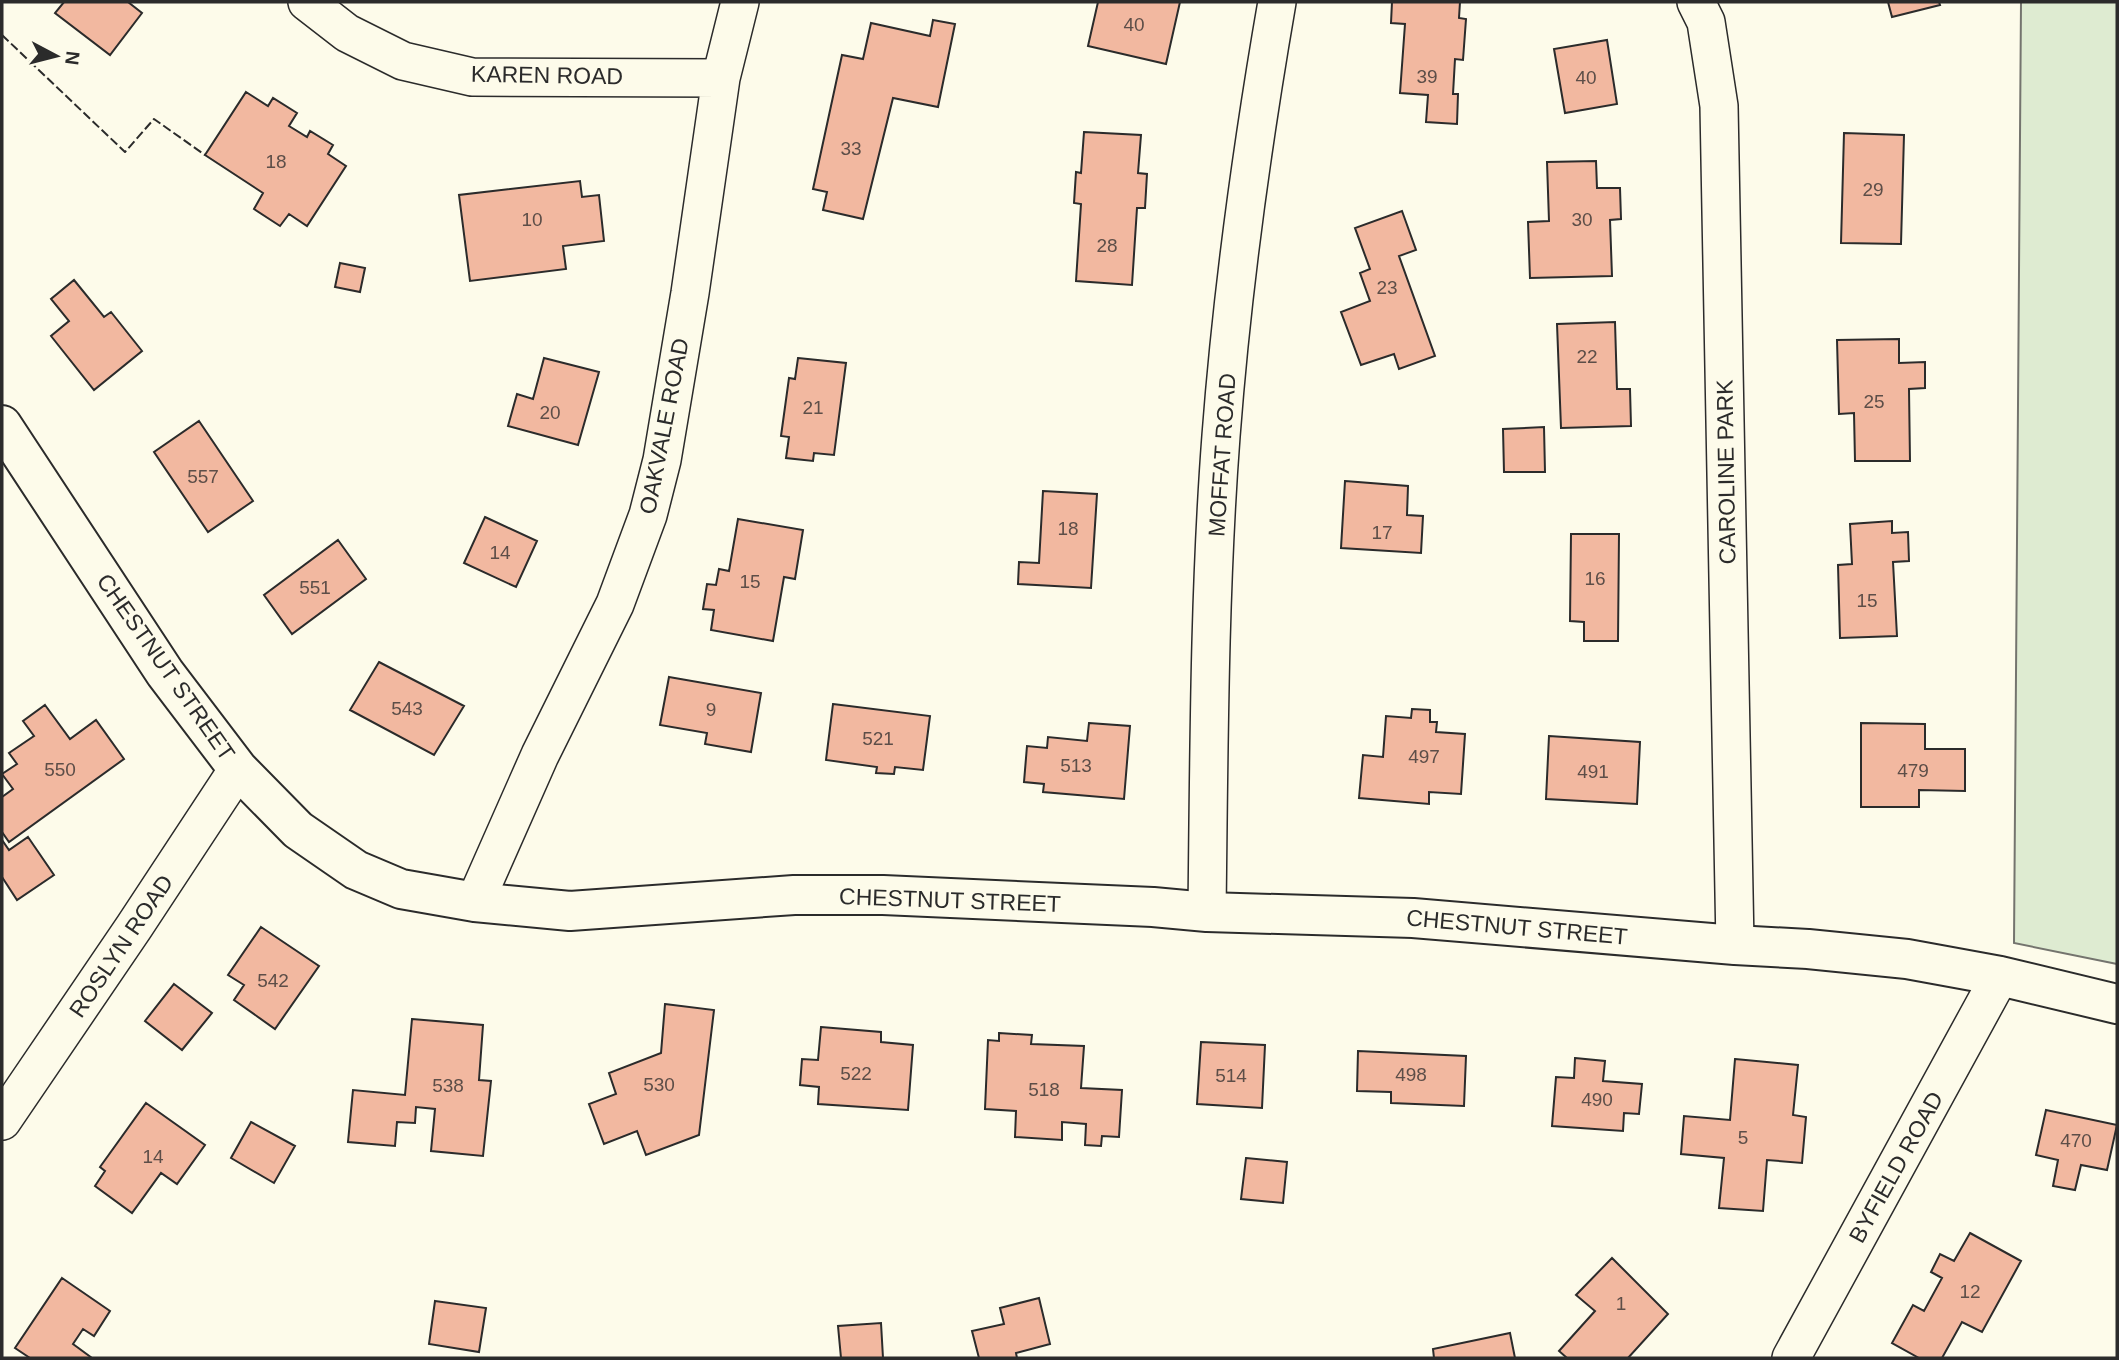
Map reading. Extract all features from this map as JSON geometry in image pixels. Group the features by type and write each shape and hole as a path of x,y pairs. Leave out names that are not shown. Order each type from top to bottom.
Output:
{"main road":[{"name":"CHESTNUT STREET","path":"2,425 165,673 238,769 298,830 356,870 401,889 475,902 570,911 794,895 883,895 1153,907 1207,912 1413,918 1907,959 2000,976 2117,1004"}],"street":[{"name":"KAREN ROAD","path":"307,2 347,33 403,61 472,77 721,78"},
{"name":"OAKVALE ROAD","path":"475,902 540,755 615,604 648,515 671,409 721,78 740,2"},
{"name":"MOFFAT ROAD","path":"1207,912 1210,657 1221,437 1239,249 1277,2"},
{"name":"CAROLINE PARK","path":"1696,2 1706,22 1719,106 1735,945"},
{"name":"ROSLYN ROAD","path":"2,1121 135,927 238,769"},
{"name":"BYFIELD ROAD","path":"1791,1358 2000,976"}],"green space":[{"path":"2021,2 2117,2 2117,964 2014,943"}],"building":[{"path":"64,2 128,2 142,13 110,55 55,13"},
{"path":"1098,2 1180,2 1166,64 1088,46"},
{"path":"1392,2 1460,2 1459,18 1466,19 1463,60 1455,59 1453,94 1458,94 1457,124 1426,122 1428,95 1400,93 1405,24 1391,23"},
{"path":"1888,2 1939,2 1940,5 1892,17"},
{"path":"933,20 955,24 938,107 893,98 863,219 823,210 827,192 813,189 842,55 863,59 871,23 930,36"},
{"path":"1607,40 1617,104 1565,113 1554,49"},
{"path":"246,92 268,106 273,98 297,113 289,126 307,137 310,131 333,145 328,154 346,166 307,226 289,214 280,226 254,209 263,193 205,155"},
{"path":"1084,132 1141,135 1138,173 1147,174 1145,208 1137,208 1132,285 1076,281 1081,204 1074,203 1076,172 1081,173"},
{"path":"1844,133 1904,135 1901,244 1841,243"},
{"path":"1596,161 1597,188 1620,188 1621,219 1610,220 1612,276 1530,278 1528,222 1549,221 1547,162"},
{"path":"580,181 582,197 599,195 604,241 563,246 566,269 470,281 459,195"},
{"path":"1402,211 1416,250 1399,256 1435,356 1399,369 1394,354 1361,365 1341,312 1370,301 1360,273 1370,269 1355,228"},
{"path":"340,263 365,268 360,292 335,287"},
{"path":"74,280 104,317 111,312 142,351 94,390 51,336 69,321 51,299"},
{"path":"1615,322 1617,389 1630,389 1631,426 1561,428 1557,324"},
{"path":"1899,339 1899,363 1925,362 1925,388 1909,389 1910,461 1855,461 1854,413 1839,414 1837,340"},
{"path":"544,358 599,372 578,445 508,426 517,394 533,399"},
{"path":"798,358 846,363 834,455 814,453 813,461 786,458 789,437 781,436 789,378 795,379"},
{"path":"199,421 253,501 208,532 154,452"},
{"path":"1544,427 1545,472 1504,472 1503,429"},
{"path":"1345,481 1408,486 1407,515 1423,516 1421,553 1341,548"},
{"path":"1043,491 1097,494 1091,588 1018,584 1019,562 1039,563"},
{"path":"485,517 537,541 516,587 464,563"},
{"path":"738,519 803,530 795,579 784,577 773,641 711,630 714,610 703,609 707,584 716,585 719,569 729,571"},
{"path":"1892,521 1892,533 1908,532 1909,561 1893,562 1897,636 1840,638 1838,565 1852,564 1850,524"},
{"path":"1571,534 1619,534 1618,641 1584,641 1584,622 1570,621"},
{"path":"338,540 366,579 292,634 264,595"},
{"path":"379,662 464,706 434,755 350,710"},
{"path":"669,677 761,693 751,752 705,744 707,733 660,725"},
{"path":"833,704 930,716 923,770 895,767 894,774 876,773 877,767 826,760"},
{"path":"45,705 70,739 96,720 124,759 9,842 2,832 2,797 13,789 2,774 17,764 9,753 34,736 23,721"},
{"path":"1412,709 1430,710 1430,722 1437,722 1436,732 1465,734 1461,794 1429,792 1429,804 1359,798 1363,755 1383,757 1386,716 1411,718"},
{"path":"1089,723 1130,726 1124,799 1043,792 1044,784 1024,782 1027,746 1047,748 1048,737 1087,741"},
{"path":"1861,723 1925,724 1925,749 1965,749 1965,791 1919,790 1919,807 1861,807"},
{"path":"1549,736 1640,742 1637,804 1546,799"},
{"path":"28,837 54,875 17,900 2,877 2,840 9,850"},
{"path":"261,927 319,966 275,1029 234,1000 244,985 228,975"},
{"path":"174,984 212,1013 182,1050 145,1021"},
{"path":"665,1004 714,1010 699,1135 646,1155 637,1131 604,1144 589,1104 616,1094 609,1073 661,1053"},
{"path":"412,1019 483,1025 479,1080 491,1081 483,1156 431,1151 435,1109 416,1107 415,1123 397,1122 395,1146 348,1142 353,1090 405,1095"},
{"path":"821,1027 881,1032 881,1042 913,1045 908,1110 818,1104 819,1087 800,1085 802,1059 818,1060"},
{"path":"999,1033 1032,1035 1031,1044 1084,1046 1081,1088 1122,1090 1119,1137 1102,1136 1101,1146 1085,1145 1086,1124 1062,1122 1062,1140 1015,1137 1016,1111 985,1109 988,1040 999,1041"},
{"path":"1201,1042 1265,1045 1262,1108 1197,1104"},
{"path":"1358,1051 1466,1056 1464,1106 1391,1103 1391,1092 1357,1091"},
{"path":"1575,1058 1605,1061 1603,1081 1642,1084 1639,1114 1624,1113 1623,1131 1552,1126 1556,1077 1574,1078"},
{"path":"1735,1059 1798,1065 1793,1115 1806,1117 1802,1163 1767,1160 1763,1211 1719,1208 1724,1158 1681,1154 1684,1116 1730,1120"},
{"path":"146,1103 205,1145 177,1184 161,1173 132,1213 95,1186 105,1171 100,1167"},
{"path":"2046,1110 2117,1125 2107,1170 2081,1165 2075,1190 2053,1186 2058,1160 2036,1155"},
{"path":"251,1122 295,1146 274,1183 231,1158"},
{"path":"1246,1158 1287,1162 1283,1203 1241,1199"},
{"path":"1970,1233 2021,1261 1982,1332 1962,1322 1942,1358 1919,1358 1892,1343 1913,1305 1924,1311 1942,1278 1931,1272 1940,1254 1954,1261"},
{"path":"1612,1258 1668,1314 1628,1358 1567,1358 1559,1351 1595,1311 1576,1295"},
{"path":"62,1278 110,1311 94,1336 83,1329 73,1344 92,1358 30,1358 15,1348"},
{"path":"1039,1298 1050,1344 1016,1353 1017,1358 979,1358 972,1331 1004,1324 1000,1308"},
{"path":"435,1301 486,1308 479,1352 429,1344"},
{"path":"881,1323 883,1358 841,1358 838,1326"},
{"path":"1510,1333 1515,1358 1434,1358 1433,1349"}],"fence":[{"path":"2,35 125,152 154,119 205,155"}]}
